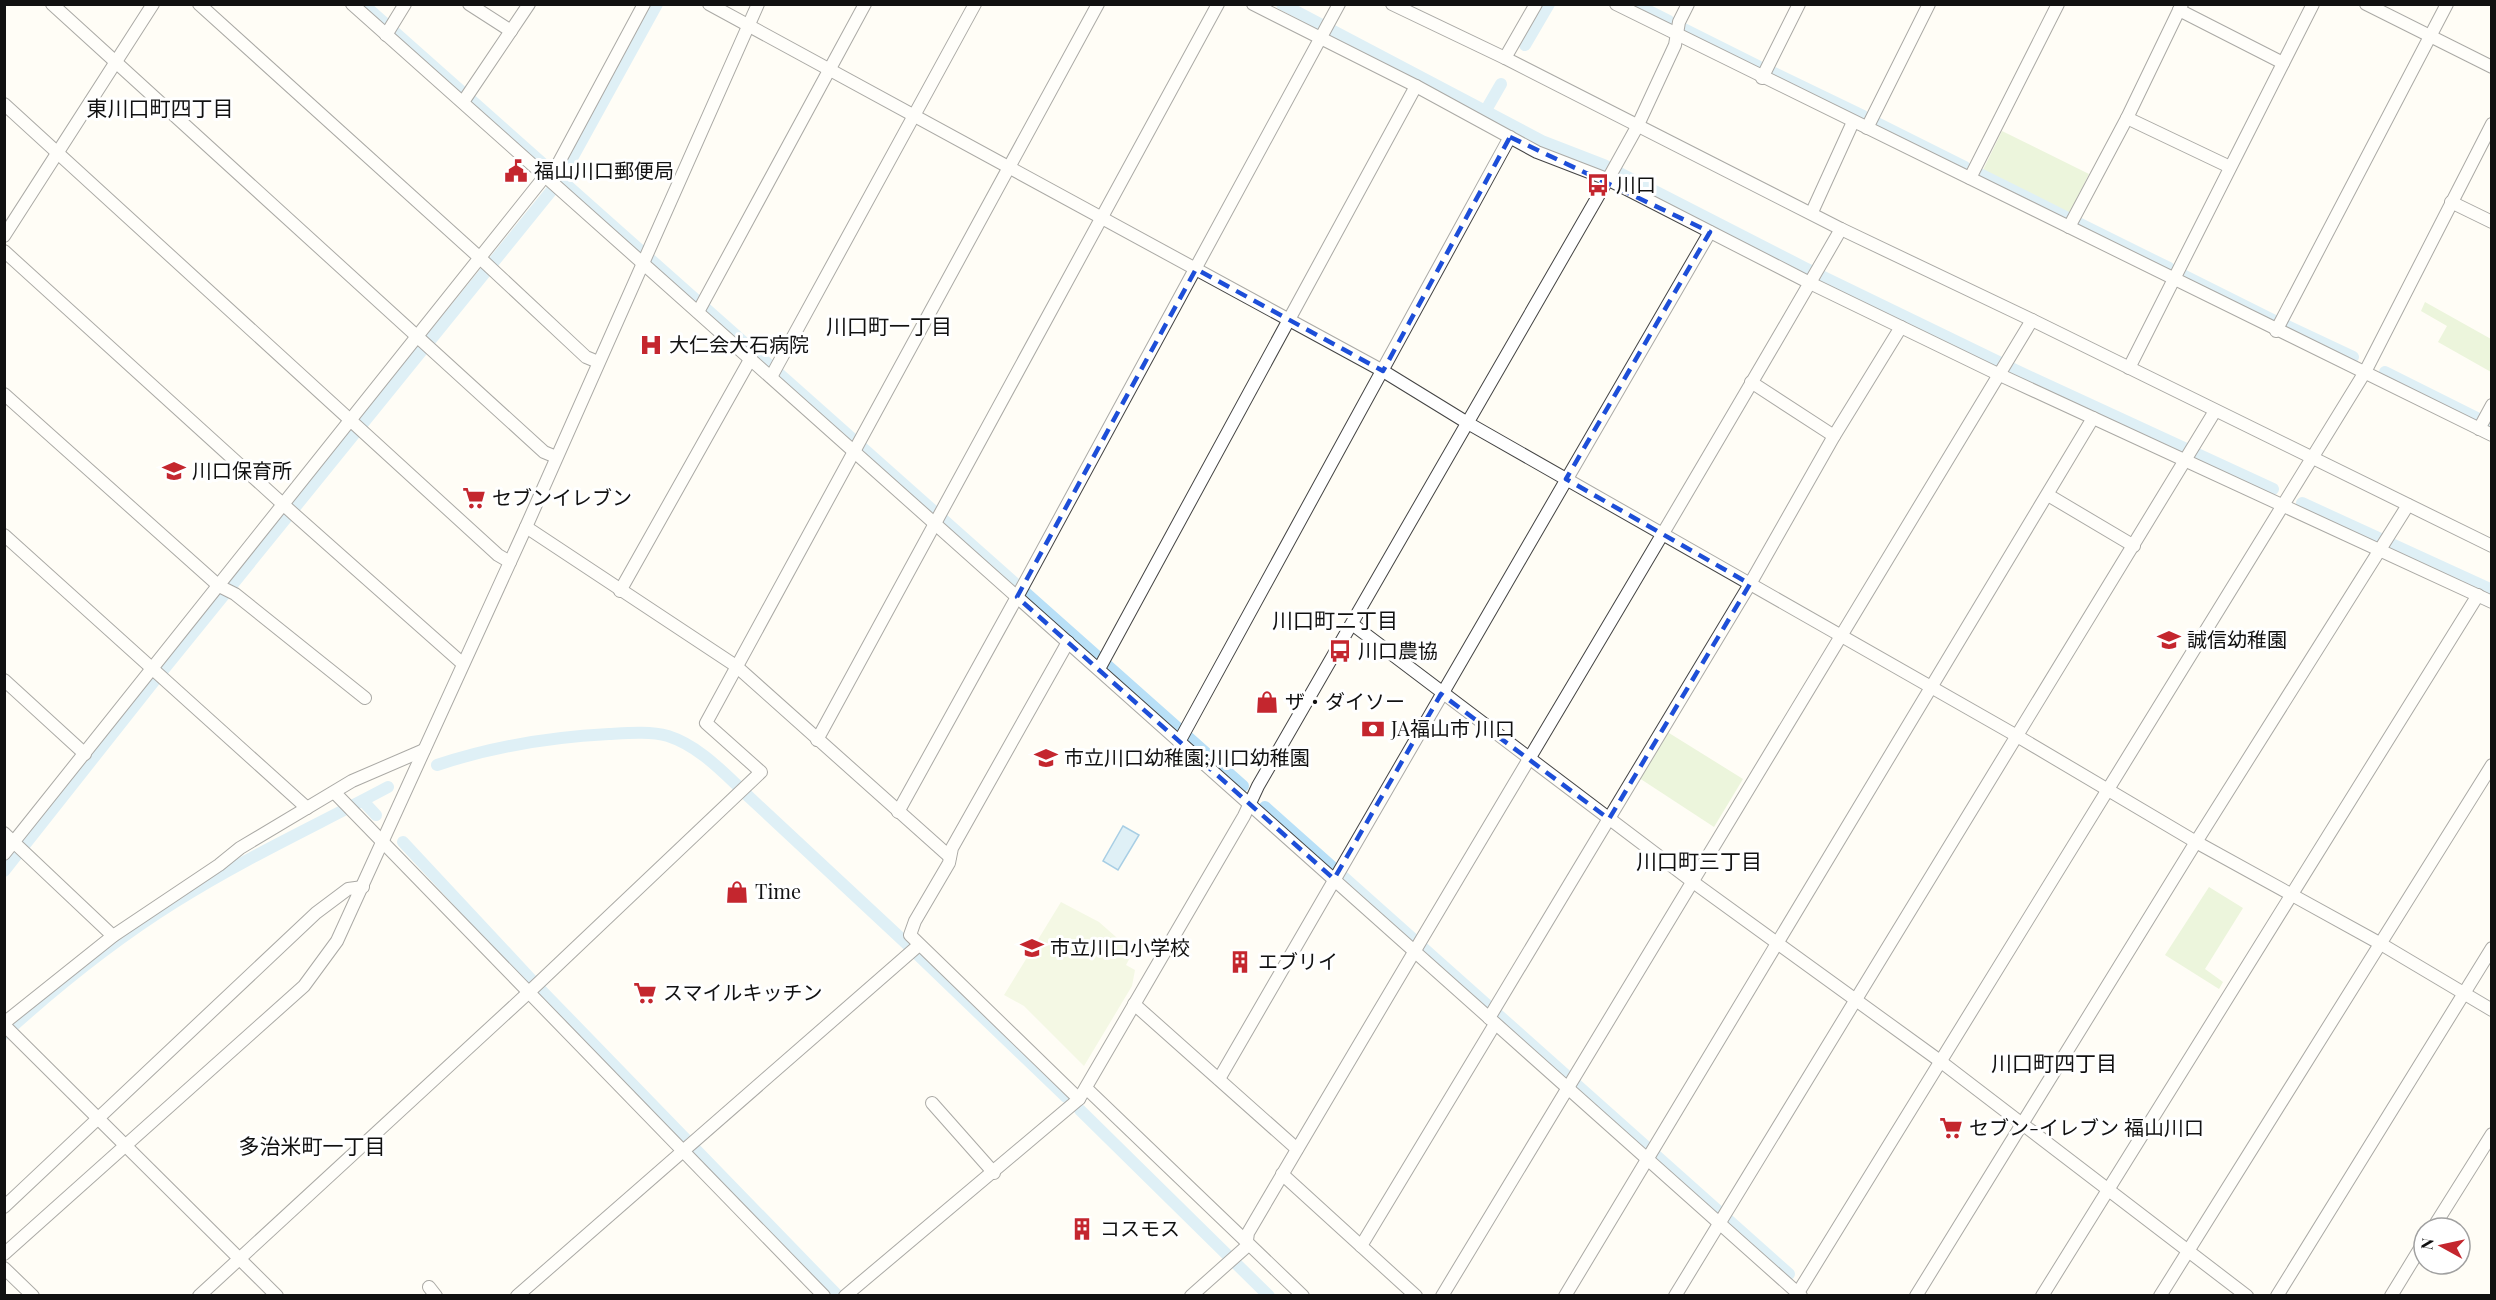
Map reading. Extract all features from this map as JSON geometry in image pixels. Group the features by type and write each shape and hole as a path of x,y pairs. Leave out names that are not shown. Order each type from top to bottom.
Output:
{"street":[{"path":"52,4 544,452 556,457"},
{"path":"4,236 153,4"},
{"path":"199,4 485,262 586,357 598,362"},
{"path":"352,4 1798,1295 1940,1061 2284,506 2364,372 2492,124"},
{"path":"386,34 405,4"},
{"path":"469,4 511,31"},
{"path":"463,102 529,4"},
{"path":"4,854 15,844 85,754 158,674 289,509 352,422 423,341 550,181 644,4"},
{"path":"709,4 1383,371 1466,422 2017,736 2196,842 2381,944 2492,1010"},
{"path":"4,1254 304,986 337,940 526,527 758,4"},
{"path":"698,312 865,4"},
{"path":"771,377 975,4"},
{"path":"199,1296 533,988 761,772 706,723 1098,4"},
{"path":"817,740 1218,4"},
{"path":"1253,4 1416,86 1537,152 1609,175 1710,232 2000,375 2492,602"},
{"path":"898,812 1339,4"},
{"path":"1392,4 1505,58 1636,127 1812,212 1841,229 2032,320 2492,546"},
{"path":"1505,58 1536,4"},
{"path":"1616,4 2276,331 2492,435"},
{"path":"845,1296 994,1173 1079,1099 1250,805 1258,786 1618,160 1675,45 1679,22 1688,4"},
{"path":"1762,78 1799,4"},
{"path":"1867,128 1929,4"},
{"path":"1970,178 2058,4"},
{"path":"2129,368 2313,4"},
{"path":"2366,4 2492,67"},
{"path":"2276,331 2447,4"},
{"path":"2069,227 2127,118 2181,7 2283,63"},
{"path":"1099,669 1416,86"},
{"path":"4,104 498,555 510,562"},
{"path":"2127,118 2230,167"},
{"path":"1812,212 1853,122"},
{"path":"1179,742 1510,137"},
{"path":"2451,202 2492,222"},
{"path":"1191,1296 1246,1247 1248,1233 1282,1174 1841,229"},
{"path":"1218,1079 1710,232"},
{"path":"4,251 463,664"},
{"path":"1442,1296 2032,320"},
{"path":"1361,1246 1750,584 1834,436 1902,327"},
{"path":"620,591 751,358"},
{"path":"1751,382 1834,436"},
{"path":"4,394 226,589 365,698"},
{"path":"2479,429 2492,405"},
{"path":"1675,1296 2216,411"},
{"path":"1564,1296 2093,418"},
{"path":"2048,495 2134,546"},
{"path":"1916,1296 2196,842 2408,505"},
{"path":"526,527 736,666 950,857"},
{"path":"4,535 307,808"},
{"path":"2042,1296 2478,596"},
{"path":"1352,624 1441,694 1530,758 1693,882 1778,941 1940,1061 2247,1296"},
{"path":"1068,642 958,838 949,863 910,931 910,935 1079,1099"},
{"path":"4,680 85,754"},
{"path":"277,1296 7,1027 113,936 219,865 240,848 352,781 424,750"},
{"path":"2160,1296 2492,765"},
{"path":"335,793 383,843 533,988 688,1147 824,1296"},
{"path":"15,844 113,936"},
{"path":"4,1207 316,913 348,889 363,887"},
{"path":"518,1296 919,945"},
{"path":"2277,1296 2492,948"},
{"path":"1134,1004 1297,1149"},
{"path":"1086,1088 1303,1296"},
{"path":"932,1103 994,1173"},
{"path":"2441,1216 2492,1134"},
{"path":"1282,1174 1416,1296"},
{"path":"2391,1296 2412,1262"},
{"path":"4,1268 33,1296"}],"highlighted area":[{"path":"1510,137 1710,232 1566,479 1750,584 1609,819 1441,694 1334,879 1017,597 1196,269 1383,371"}],"green space":[{"path":"2002,131 2089,174 2068,216 1982,172"},
{"path":"2425,302 2491,339 2491,372 2438,342 2447,326 2421,311"},
{"path":"1661,728 1743,779 1714,827 1633,774"},
{"path":"2209,887 2243,908 2205,969 2223,982 2219,989 2165,955"},
{"path":"1061,902 1099,922 1133,952 1126,965 1135,970 1132,986 1084,1066 1024,1006 1004,995"}],"water":[{"path":"1123,826 1139,835 1118,870 1103,861"}],"waterway":[{"path":"363,4 1243,786"},
{"path":"4,871 151,685 560,180 657,4"},
{"path":"1282,4 1542,141 1604,165 1805,268 2015,370 2273,489"},
{"path":"1525,45 1549,4"},
{"path":"1635,4 1669,21"},
{"path":"1684,29 1758,66"},
{"path":"1774,73 1863,116"},
{"path":"1486,110 1501,84"},
{"path":"1877,123 1965,167"},
{"path":"1982,175 2066,217"},
{"path":"2080,224 2169,268"},
{"path":"2183,275 2275,321"},
{"path":"2287,326 2353,357"},
{"path":"2385,372 2477,418"},
{"path":"2302,503 2492,590"},
{"path":"437,765 501,748 544,740 609,734 654,733 668,736 688,745 706,757 739,787"},
{"path":"4,1034 86,964 175,902 254,857 388,787"},
{"path":"747,795 908,945"},
{"path":"363,801 376,815"},
{"path":"1265,807 1789,1274"},
{"path":"403,842 540,989 838,1296"},
{"path":"918,955 1066,1097"},
{"path":"1080,1110 1269,1296"}],"place":[{"name":"福山川口郵便局","path":"516,171"},
{"name":"川口","path":"1598,185"},
{"name":"大仁会大石病院","path":"651,345"},
{"name":"川口保育所","path":"174,471"},
{"name":"セブンイレブン","path":"474,498"},
{"name":"誠信幼稚園","path":"2169,640"},
{"name":"川口農協","path":"1340,651"},
{"name":"ザ・ダイソー","path":"1267,702"},
{"name":"JA福山市 川口","path":"1373,729"},
{"name":"市立川口幼稚園;川口幼稚園","path":"1046,758"},
{"name":"Time","path":"737,892"},
{"name":"市立川口小学校","path":"1032,948"},
{"name":"エブリイ","path":"1240,962"},
{"name":"スマイルキッチン","path":"645,993"},
{"name":"セブン-イレブン 福山川口","path":"1951,1128"},
{"name":"コスモス","path":"1082,1229"}],"district":[{"name":"東川口町四丁目","path":"160,109"},
{"name":"川口町一丁目","path":"889,327"},
{"name":"川口町二丁目","path":"1335,621"},
{"name":"川口町三丁目","path":"1699,862"},
{"name":"川口町四丁目","path":"2054,1064"},
{"name":"多治米町一丁目","path":"312,1147"}]}
